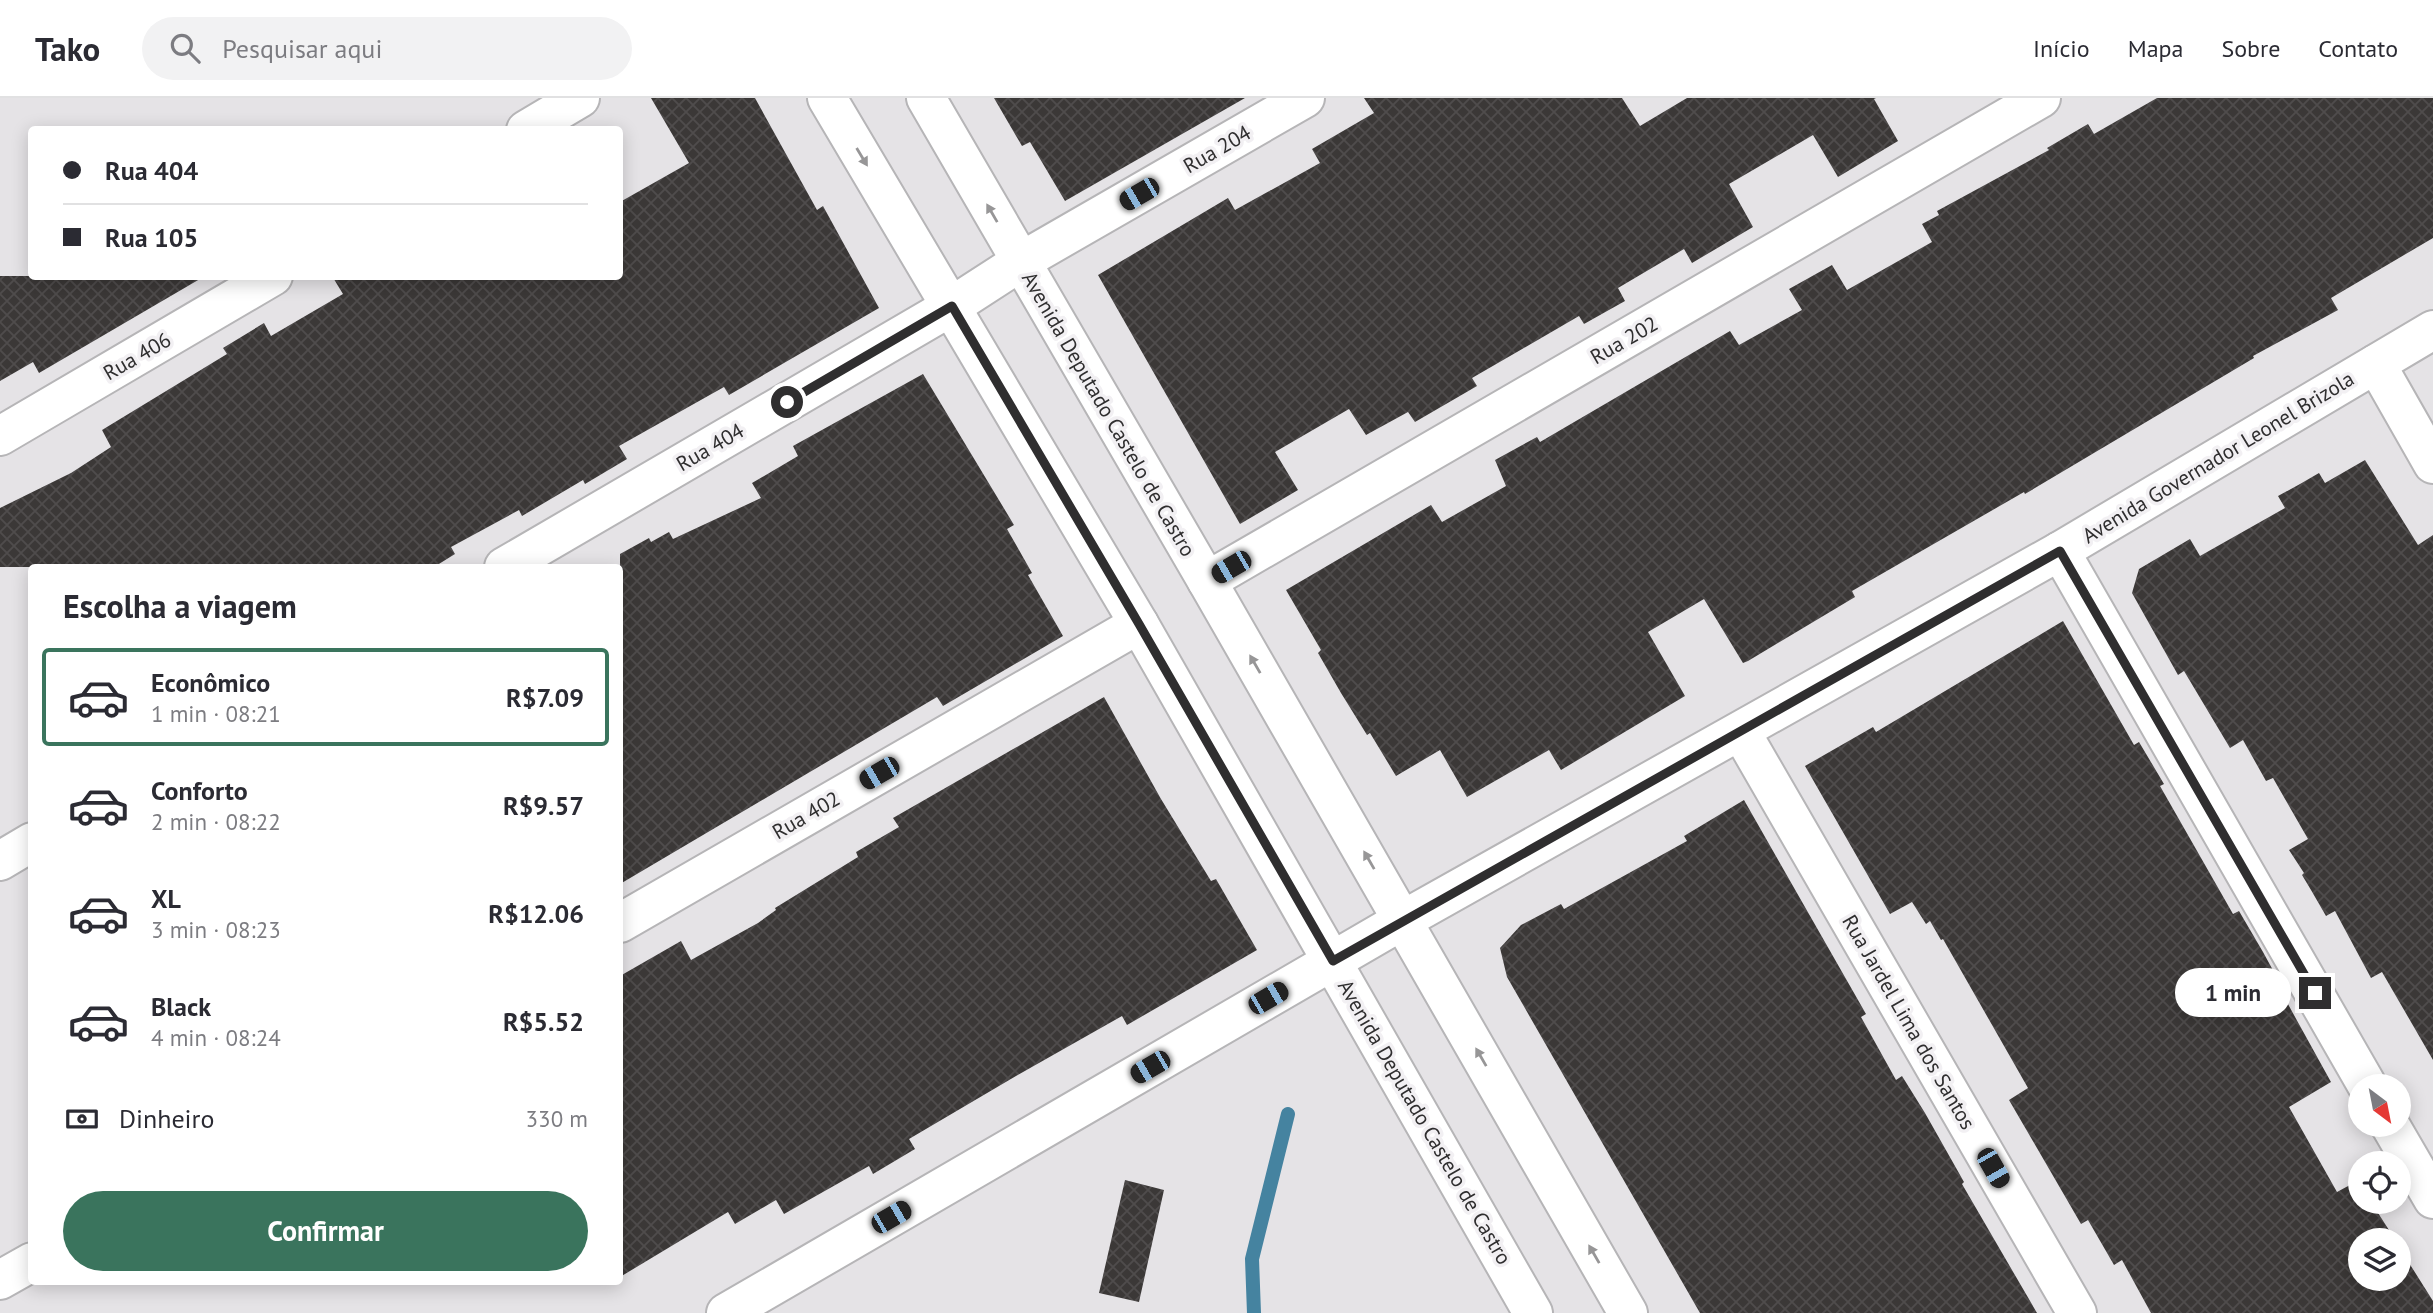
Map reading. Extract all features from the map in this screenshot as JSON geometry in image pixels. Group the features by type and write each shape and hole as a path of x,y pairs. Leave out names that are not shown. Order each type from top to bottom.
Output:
{"street":[{"path":"533,126 580,98"},
{"name":"Avenida Deputado Castelo de Castro","path":"827,98 1139,624 1533,1313"},
{"name":"Avenida Deputado Castelo de Castro","path":"926,98 1628,1313"},
{"name":"Rua 204","path":"952,306 1020,262 1305,98"},
{"name":"Rua 202","path":"1207,581 2041,98"},
{"name":"Rua 406","path":"0,436 266,280"},
{"name":"Rua 404","path":"509,564 952,306"},
{"name":"Avenida Governador Leonel Brizola","path":"726,1313 1403,920 2060,551 2433,330"},
{"path":"2375,364 2433,464"},
{"path":"2060,551 2361,1074"},
{"name":"Rua 402","path":"623,921 1139,624"},
{"name":"Rua Jardel Lima dos Santos","path":"1741,732 2077,1313"},
{"path":"0,861 28,844"},
{"path":"2398,1138 2433,1199"},
{"path":"0,1280 28,1264"}],"building":[{"path":"651,98 755,98 817,210 823,206 879,308 729,395 724,387 619,446 627,459 585,484 583,480 522,516 519,510 451,547 455,554 439,564 28,564 28,567 0,567 0,508 71,473 111,447 102,430 227,354 223,348 264,323 271,336 343,294 334,280 623,280 623,200 689,163"},
{"path":"994,98 1245,98 1065,201 1030,142 1022,146"},
{"path":"1364,98 1622,98 1640,126 1687,98 1876,98 1874,99 1898,141 1838,177 1813,135 1729,184 1753,227 1692,263 1684,249 1618,288 1625,301 1584,324 1579,316 1472,378 1477,386 1415,422 1408,412 1366,435 1349,409 1275,452 1298,490 1240,524 1098,275 1228,198 1235,210 1320,163 1312,149 1374,113"},
{"path":"2157,98 2433,98 2433,238 2331,298 2338,310 2253,356 2254,358 2025,494 2024,492 1852,591 1855,597 1748,661 1743,663 1704,599 1648,632 1685,696 1561,770 1549,750 1467,797 1440,750 1396,776 1341,693 1318,653 1321,650 1286,590 1431,505 1442,522 1506,486 1495,460 1537,437 1540,442 1730,331 1739,345 1802,310 1789,289 1832,265 1847,290 1932,242 1922,224 1939,215 1937,211 2049,150 2047,148 2088,124 2094,134"},
{"path":"0,276 28,276 28,280 198,280 39,373 33,362 0,381"},
{"path":"923,374 1014,525 1007,529 1032,573 1028,575 1063,636 943,706 937,697 623,882 623,564 620,564 620,554 649,538 651,542 669,532 673,539 761,498 752,483 798,456 793,446"},
{"path":"2365,460 2418,545 2433,535 2433,1060 2382,972 2371,978 2335,911 2326,916 2302,875 2304,873 2289,850 2308,839 2273,778 2266,781 2243,740 2230,748 2184,671 2178,675 2132,593 2139,569 2190,539 2200,556 2285,508 2278,496 2319,473 2325,483"},
{"path":"2063,621 2134,745 2139,742 2164,784 2160,786 2233,914 2239,911 2263,952 2287,996 2284,997 2331,1082 2289,1107 2337,1192 2348,1186 2348,1214 2379,1214 2388,1228 2348,1228 2348,1291 2411,1291 2411,1266 2433,1301 2433,1313 2151,1313 2122,1260 2114,1265 2088,1220 2081,1224 2009,1100 2028,1088 1943,939 1941,940 1930,921 1926,924 1912,902 1890,914 1805,766 1873,727 1876,732"},
{"path":"1104,697 1161,799 1211,881 1216,879 1257,950 1127,1025 1122,1016 1016,1076 909,1139 915,1149 873,1174 869,1166 784,1214 776,1200 735,1224 728,1212 623,1275 623,974 681,941 691,960 758,923 776,910 775,908 858,857 856,852 899,827 893,818"},
{"path":"1744,800 1866,1014 1861,1017 1896,1080 1902,1076 1925,1113 1964,1182 1962,1184 2037,1313 1700,1313 1507,977 1500,948 1521,925 1561,904 1564,909 1687,841 1684,836"},
{"path":"1125,1180 1164,1190 1139,1302 1099,1293"}],"waterway":[{"path":"1254,1313 1252,1259 1288,1114"}],"route":[{"path":"787,402 952,306 1333,961 2060,551 2315,993"}]}
